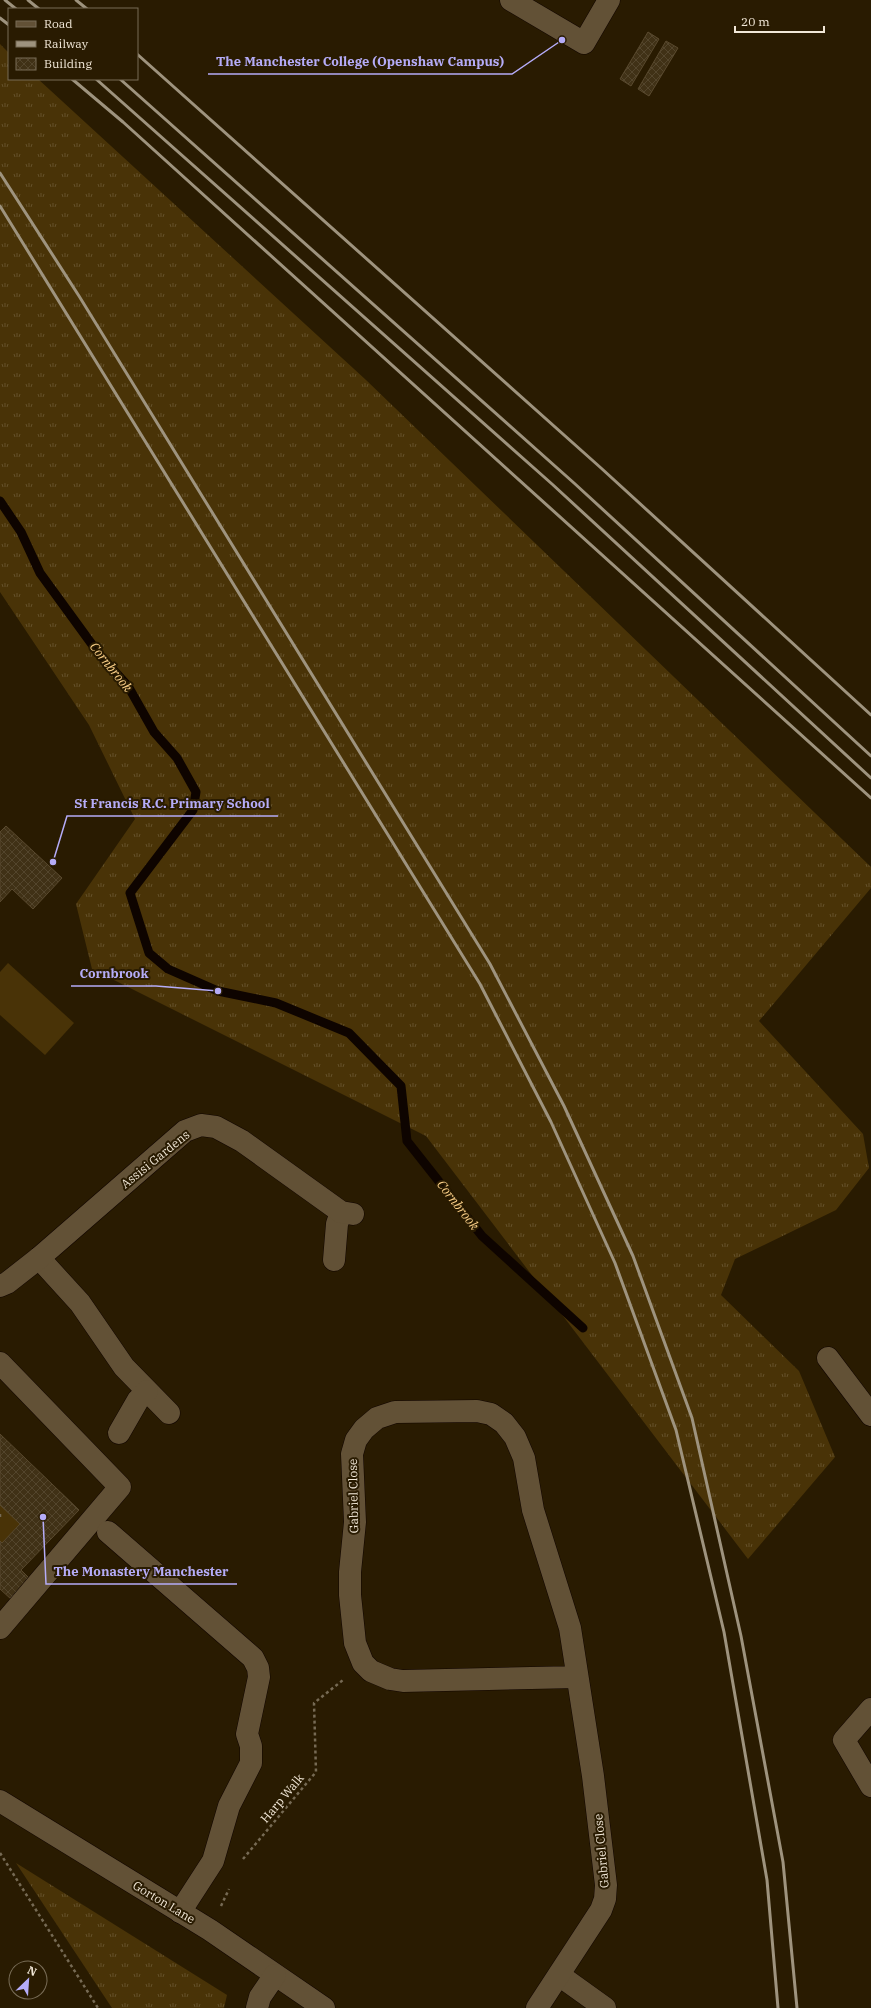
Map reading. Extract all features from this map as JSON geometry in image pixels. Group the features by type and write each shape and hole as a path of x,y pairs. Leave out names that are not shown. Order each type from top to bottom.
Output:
{"street":[{"path":"511,0 584,43 609,0"},
{"name":"Assisi Gardens","path":"0,1286 39,1258 185,1131 201,1126 216,1127 242,1141 347,1213 337,1224 334,1260"},
{"path":"39,1258 80,1303 124,1367 169,1413"},
{"path":"828,1358 871,1415"},
{"path":"0,1363 120,1486 0,1628"},
{"path":"119,1433 138,1400 147,1390"},
{"name":"Gabriel Close","path":"363,1663 355,1643 350,1595 350,1572 355,1522 352,1454 356,1440 364,1429 378,1418 395,1412 477,1411 490,1414 504,1423 515,1437 524,1458 533,1510 570,1628 594,1776 606,1885 605,1898 601,1910 537,2008"},
{"path":"108,1532 253,1658 258,1668 259,1677 247,1734 251,1746 251,1763 229,1806 213,1861 180,1912"},
{"path":"363,1663 372,1671 381,1676 402,1681 577,1677"},
{"path":"871,1709 844,1740 871,1786"},
{"name":"Gorton Lane","path":"0,1801 210,1930 324,2008"},
{"path":"257,2008 260,1997 275,1975"},
{"path":"559,1975 605,2008"}],"path":[{"name":"Harp Walk","path":"239,1866 243,1859 316,1772 314,1703 363,1663"},
{"path":"0,1853 98,2008"},
{"path":"210,1930 230,1887"}],"green space":[{"path":"0,44 8,52 8,80 39,80 366,380 871,867 871,888 759,1021 863,1134 869,1168 836,1210 735,1259 721,1295 799,1371 835,1457 748,1559 426,1136 92,969 76,904 135,819 89,725 0,592"},
{"path":"8,963 74,1023 45,1055 0,1015 0,972"},
{"path":"0,1505 20,1524 2,1543 0,1541"},
{"path":"16,1863 227,1995 224,2008 112,2008"}],"building":[{"path":"648,32 659,39 631,86 620,79"},
{"path":"666,41 678,48 649,96 638,89"},
{"path":"6,826 62,878 33,909 12,889 0,902 0,832"},
{"path":"0,1434 79,1510 21,1570 31,1580 12,1600 0,1589 0,1541 2,1543 20,1524 0,1505"}],"waterway":[{"name":"Cornbrook","path":"0,501 21,532 40,573 99,654 128,686 154,732 177,758 196,792 193,810 130,893 149,953 168,969 218,991 276,1003 349,1033 401,1086 407,1141 482,1236 583,1328"}],"railway":[{"path":"5,0 15,8"},
{"path":"28,0 38,8"},
{"path":"76,0 86,8"},
{"path":"0,18 8,24"},
{"path":"138,55 601,468 871,715"},
{"path":"73,80 123,122 871,798"},
{"path":"97,80 552,484 871,778"},
{"path":"121,80 574,483 871,756"},
{"path":"0,173 79,296 490,964 564,1106 633,1256 692,1418 741,1636 783,1862 797,2008"},
{"path":"0,206 480,984 551,1122 615,1263 676,1430 724,1632 767,1880 778,2008"}],"place":[{"name":"The Manchester College (Openshaw Campus)","path":"562,40"},
{"name":"St Francis R.C. Primary School","path":"53,862"},
{"name":"Cornbrook","path":"218,991"},
{"name":"The Monastery Manchester","path":"43,1517"}]}
